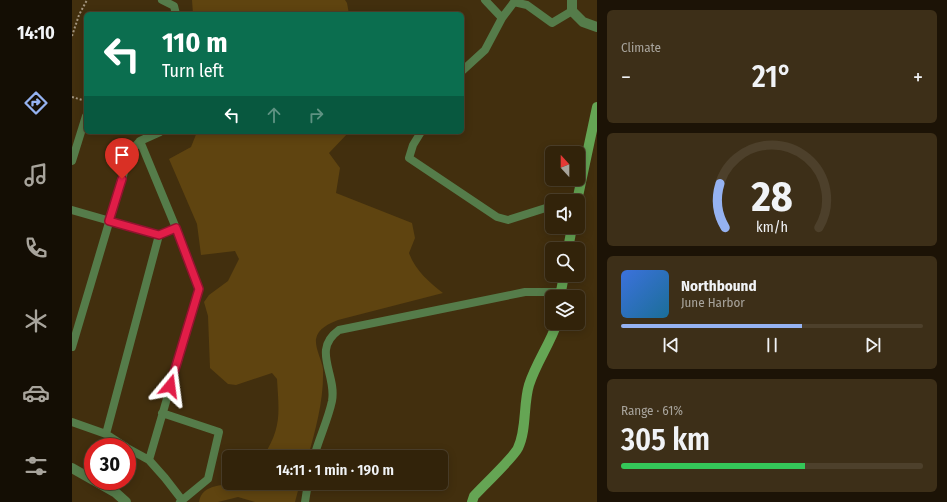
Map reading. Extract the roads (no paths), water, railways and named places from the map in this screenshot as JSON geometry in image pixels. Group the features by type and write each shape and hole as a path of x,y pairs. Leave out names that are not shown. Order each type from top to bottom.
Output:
{"main road":[{"path":"579,194 597,108"},
{"path":"472,502 474,496 518,450 522,436 525,402 529,384 554,330"}],"street":[{"path":"162,0 174,6 176,12"},
{"path":"485,0 502,18"},
{"path":"572,0 572,11 583,22 597,27"},
{"path":"464,69 485,50 502,18 514,2 527,4 552,23 572,11"},
{"path":"72,161 84,122"},
{"path":"72,347 130,152 140,141 156,134"},
{"path":"420,134 413,145 409,158 497,217 508,220 545,208"},
{"path":"140,141 176,228 199,289 148,460"},
{"path":"72,210 159,235 176,228"},
{"path":"106,434 159,235"},
{"path":"316,450 332,400 325,348 330,336 339,330 525,292 545,294"},
{"path":"136,453 148,460 165,478 181,501 208,479 218,432 162,413"},
{"path":"72,422 106,434 112,438"},
{"path":"72,468 84,475"},
{"path":"110,490 126,502"},
{"path":"305,502 307,490"}]}
